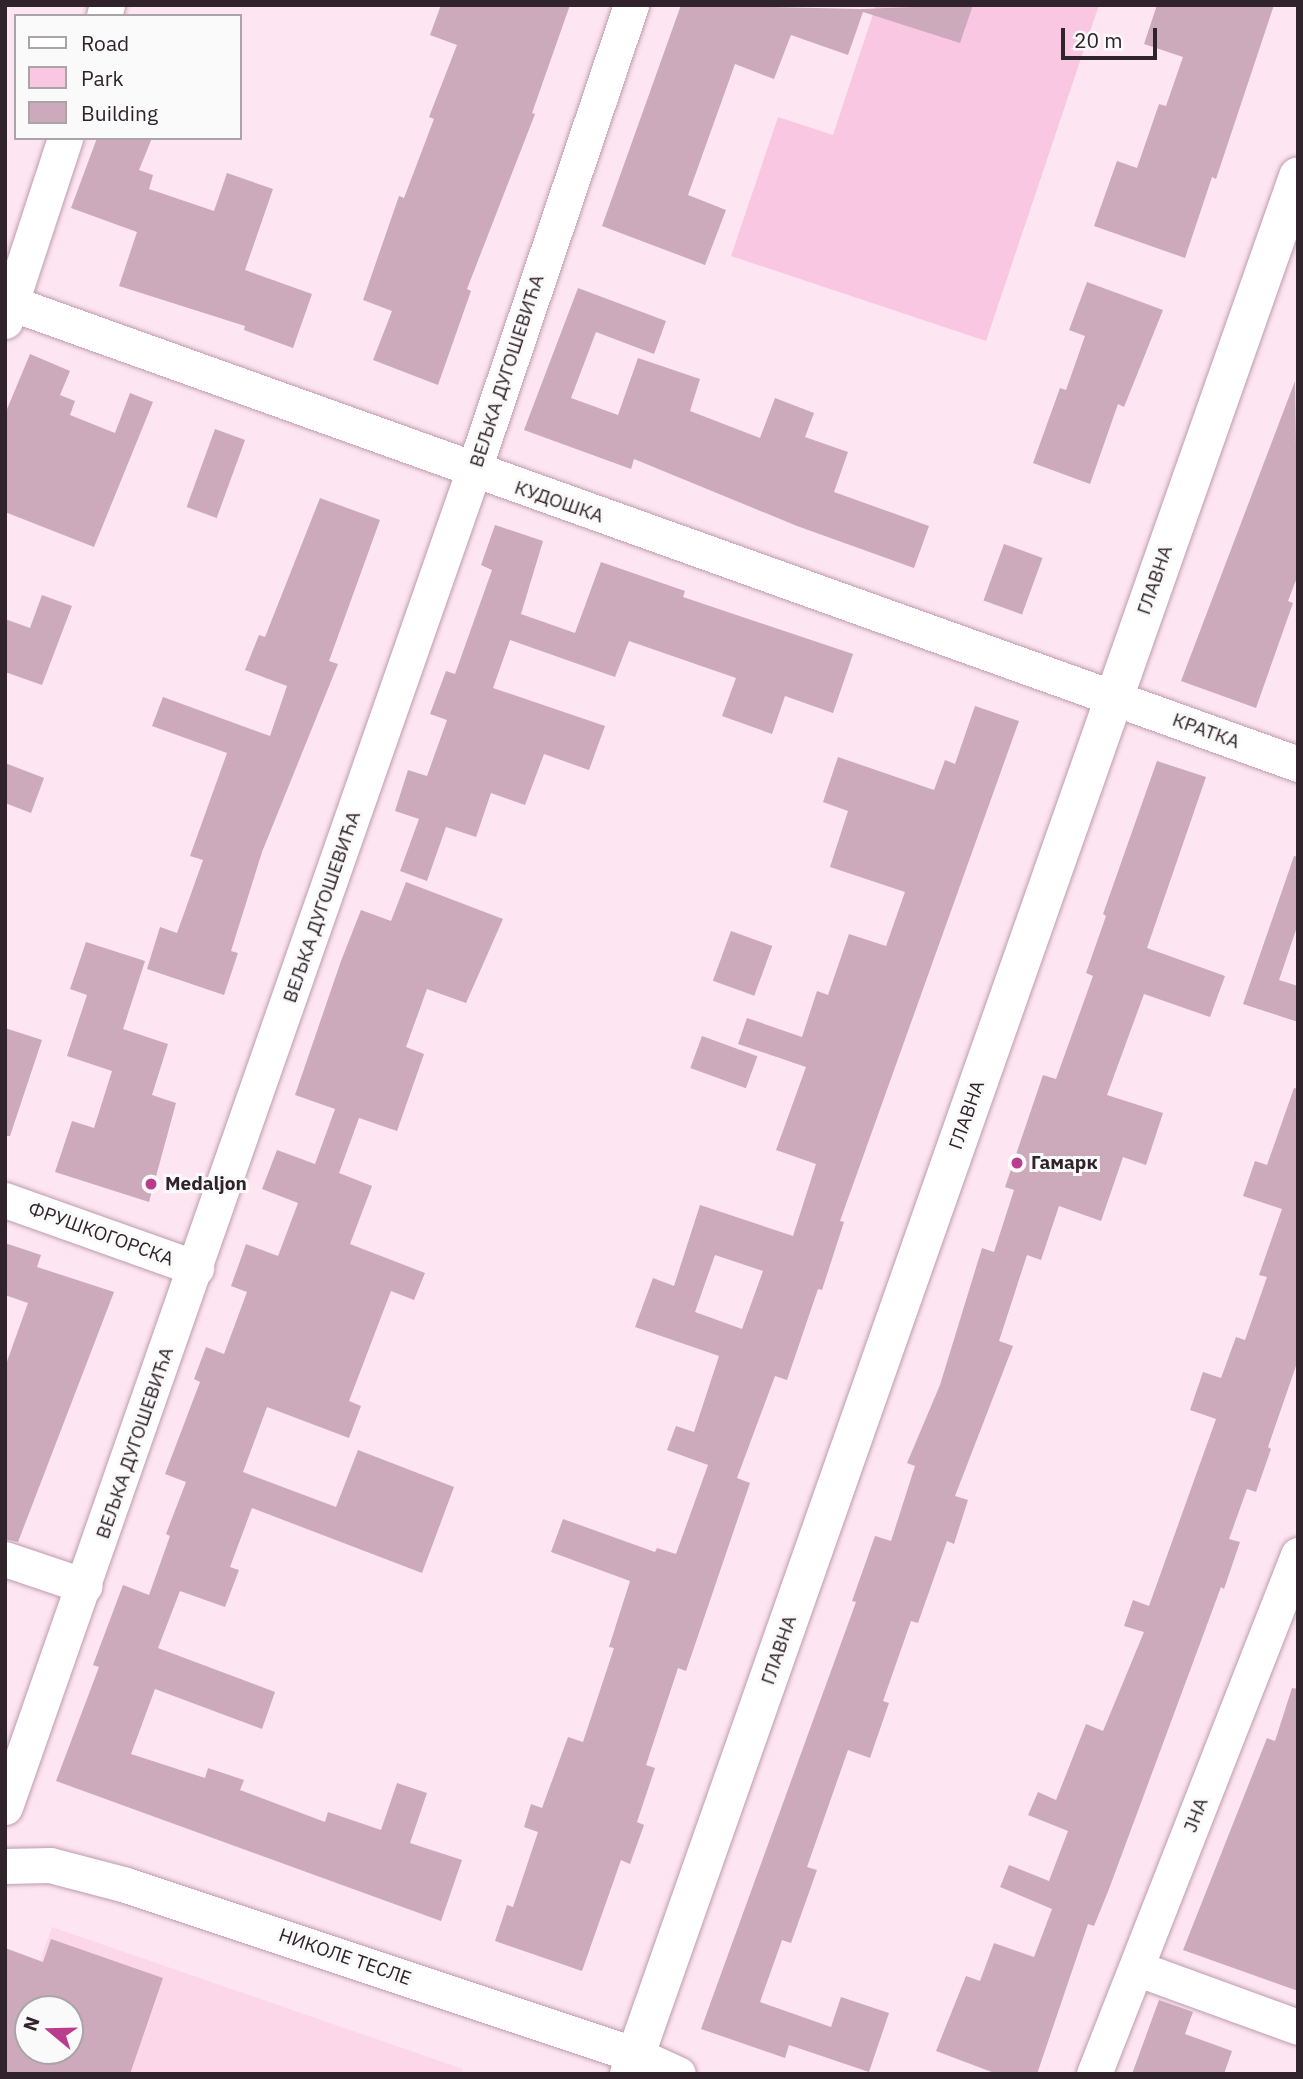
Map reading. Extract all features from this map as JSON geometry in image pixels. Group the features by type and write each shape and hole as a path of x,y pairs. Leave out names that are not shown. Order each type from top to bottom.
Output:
{"main road":[{"name":"ГЛАВНА","path":"633,2064 1298,176"}],"street":[{"name":"ВЕЉКА ДУГОШЕВИЋА","path":"5,1807 85,1586 473,472 631,5"},
{"path":"7,309 64,140"},
{"name":"КУДОШКА","path":"7,309 1114,697"},
{"name":"КРАТКА","path":"1114,697 1298,764"},
{"name":"ФРУШКОГОРСКА","path":"5,1200 196,1268"},
{"name":"ЈНА","path":"1094,2074 1291,1594 1298,1555"},
{"path":"5,1559 85,1586"},
{"name":"НИКОЛЕ ТЕСЛЕ","path":"5,1866 50,1865 126,1885 633,2064 678,2074"},
{"path":"1136,1968 1298,2027"}],"shaded area":[{"path":"52,1927 463,2069 461,2074 5,2074 5,2062 14,2036 14,2065 84,2065 84,1995 28,1995"}],"green space":[{"path":"876,5 1099,5 986,341 731,256 778,117 833,135"}],"building":[{"path":"441,5 570,5 532,113 535,114 467,289 471,291 438,385 373,360 392,311 363,300 399,196 404,198 434,119 429,117 457,45 430,35"},
{"path":"681,5 860,9 973,5 960,43 863,12 848,55 791,35 774,79 735,64 688,195 726,210 705,265 602,226"},
{"path":"1157,5 1274,5 1216,179 1212,177 1185,258 1094,226 1117,161 1137,168 1159,104 1166,106 1183,57 1144,44"},
{"path":"96,140 151,140 139,170 153,175 149,189 214,211 227,173 273,189 245,270 312,294 293,348 244,330 245,326 119,286 137,232 71,208"},
{"path":"1087,282 1163,310 1124,407 1118,404 1090,484 1033,463 1060,388 1066,390 1085,336 1069,330"},
{"path":"578,288 666,321 654,354 596,332 571,398 618,415 638,358 700,379 690,411 760,438 775,398 814,413 805,437 848,452 834,492 929,526 914,568 797,526 634,459 631,469 524,430"},
{"path":"30,354 70,371 60,395 75,401 70,415 115,433 130,393 153,402 94,547 5,512 5,414"},
{"path":"1295,381 1298,575 1288,601 1293,603 1256,708 1181,681"},
{"path":"215,429 245,440 217,518 187,507"},
{"path":"320,498 380,520 329,661 338,664 262,852 231,951 238,953 224,995 147,969 160,927 177,933 203,860 190,856 227,753 152,726 163,697 270,736 287,686 245,670 259,635 265,637"},
{"path":"495,525 543,541 521,614 575,633 601,562 685,591 683,597 853,654 833,713 785,696 772,734 722,716 736,678 629,641 615,677 510,640 493,688 605,726 589,770 544,754 525,805 491,793 476,837 446,827 427,881 400,871 419,819 395,811 408,770 427,776 447,720 430,714 446,671 455,674 492,570 481,565"},
{"path":"1004,544 1043,558 1022,614 983,600"},
{"path":"42,595 72,606 42,685 5,672 5,619 30,628"},
{"path":"975,706 1019,721 840,1221 844,1222 822,1290 818,1289 787,1380 775,1376 737,1478 750,1483 686,1671 678,1668 646,1765 655,1768 637,1822 644,1825 630,1864 621,1860 582,1971 495,1941 507,1905 513,1907 538,1832 524,1827 531,1804 542,1808 568,1737 583,1742 614,1648 609,1647 630,1581 551,1552 563,1519 655,1552 657,1548 676,1554 708,1465 667,1450 676,1426 694,1432 719,1356 635,1327 653,1278 674,1286 700,1205 793,1236 816,1164 776,1150 806,1067 738,1044 747,1018 802,1037 817,991 828,995 849,934 886,946 905,892 830,867 848,811 823,802 838,757 934,790 945,760 955,764","holes":["715,1255 763,1271 742,1329 695,1312"]},
{"path":"1157,761 1206,777 1147,948 1225,976 1210,1017 1144,994 1107,1095 1163,1113 1146,1165 1123,1157 1101,1221 1059,1206 1041,1260 1027,1255 999,1341 1013,1346 955,1496 968,1500 954,1544 947,1541 918,1623 911,1621 883,1701 889,1703 870,1758 848,1750 807,1867 817,1870 791,1943 782,1940 760,2002 831,2027 841,1997 889,2013 869,2072 789,2045 785,2058 701,2029 856,1602 852,1601 875,1536 891,1541 915,1466 907,1463 940,1385 982,1248 994,1252 1014,1190 1005,1187 1043,1075 1056,1079 1093,976 1086,973 1106,916 1103,914"},
{"path":"5,763 44,778 31,813 5,803"},
{"path":"1294,856 1298,857 1298,924 1279,980 1298,986 1298,1022 1243,1004"},
{"path":"406,882 503,919 466,1003 427,989 406,1047 424,1054 397,1131 359,1118 339,1173 372,1186 350,1244 425,1273 414,1300 391,1291 349,1401 361,1406 349,1438 267,1407 243,1472 336,1507 358,1450 454,1487 422,1573 252,1508 230,1567 239,1570 225,1607 180,1591 158,1648 275,1692 262,1729 155,1689 131,1754 205,1778 208,1768 244,1780 240,1790 325,1822 328,1812 381,1830 397,1783 427,1793 410,1843 462,1860 441,1921 56,1781 99,1667 93,1665 123,1585 149,1595 170,1536 166,1534 186,1482 165,1474 200,1382 194,1379 206,1347 224,1354 247,1292 231,1286 246,1244 278,1256 298,1203 262,1189 277,1150 315,1164 335,1109 295,1095 341,961 361,910 391,921"},
{"path":"731,931 772,946 754,996 713,981"},
{"path":"86,942 145,961 123,1029 168,1044 152,1095 176,1103 149,1202 55,1172 72,1121 94,1128 112,1071 67,1056 87,995 70,989"},
{"path":"5,1028 42,1040 10,1136 5,1136"},
{"path":"702,1036 757,1056 746,1088 690,1068"},
{"path":"1294,1088 1298,1089 1298,1360 1268,1447 1271,1449 1256,1492 1247,1489 1229,1539 1240,1542 1224,1589 1221,1587 1094,1926 1088,1924 1037,2074 997,2074 936,2051 966,1976 980,1981 994,1943 1034,1957 1052,1909 1000,1887 1009,1865 1049,1881 1068,1831 1028,1815 1038,1792 1056,1800 1086,1724 1103,1731 1144,1632 1124,1626 1133,1600 1149,1606 1216,1419 1190,1410 1203,1372 1221,1378 1236,1337 1245,1340 1267,1277 1259,1275 1282,1209 1243,1196 1255,1161 1267,1165"},
{"path":"5,1243 41,1255 37,1267 114,1292 18,1542 5,1539 5,1367 28,1303 5,1295"},
{"path":"1292,1688 1298,1689 1298,1991 1183,1950 1267,1738 1275,1741"},
{"path":"51,1939 163,1978 130,2074 5,2074 5,1948 43,1962"},
{"path":"1159,2000 1193,2012 1185,2034 1232,2051 1224,2074 1132,2074"}],"place":[{"name":"Гамарк","path":"1017,1163"},
{"name":"Medaljon","path":"151,1184"}]}
